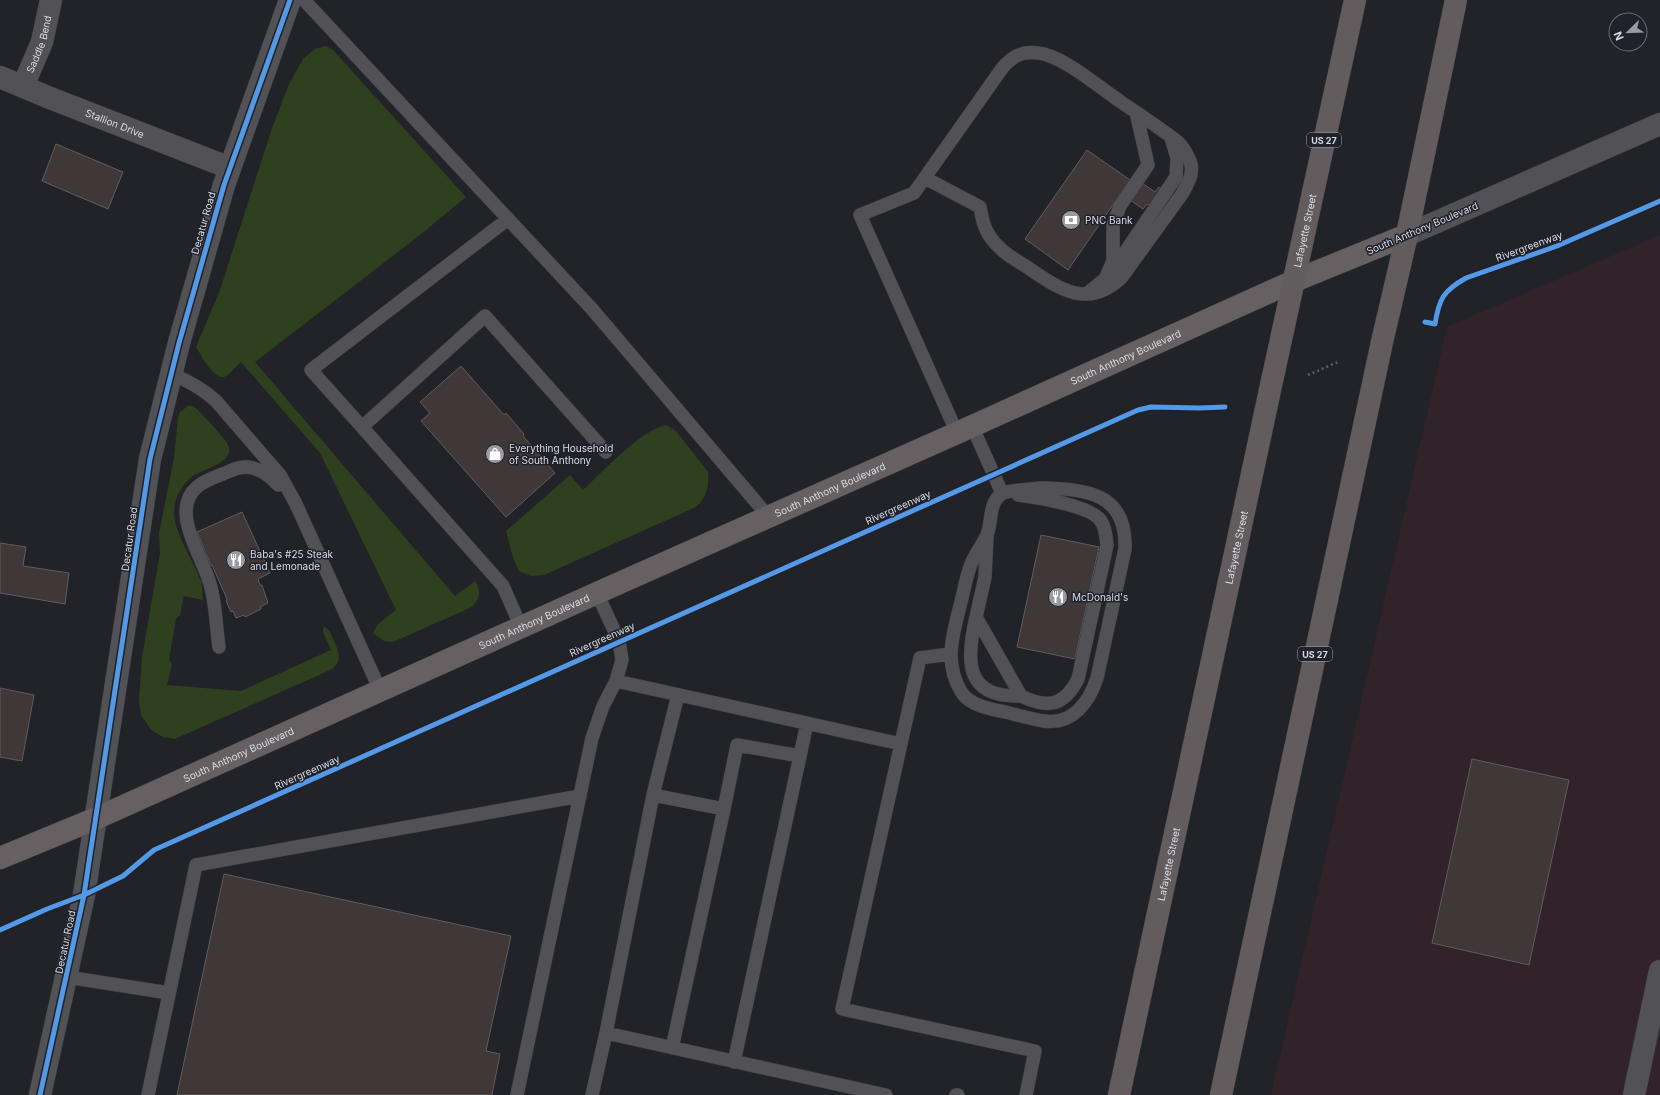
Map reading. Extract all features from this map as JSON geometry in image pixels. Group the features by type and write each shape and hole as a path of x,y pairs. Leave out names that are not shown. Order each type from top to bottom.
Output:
{"highway":[{"name":"Lafayette Street","path":"1119,1095 1355,0"},
{"name":"US 27","path":"1221,1095 1382,342 1407,235 1456,0"}],"main road":[{"name":"South Anthony Boulevard","path":"0,858 96,818 1294,281 1407,235"}],"street":[{"name":"Saddle Bend","path":"23,86 42,42 51,0"},
{"name":"Decatur Road","path":"40,1095 84,895 150,459 179,343 224,185 290,0"},
{"name":"Stallion Drive","path":"0,77 230,168"},
{"name":"South Anthony Boulevard","path":"1407,235 1660,124"},
{"path":"1634,1095 1660,971"}],"lane":[{"path":"304,0 592,309 768,516"},
{"path":"925,178 980,207 983,223 991,238 1006,253 1053,286 1081,294 1097,293 1112,287 1122,277 1189,182 1192,170 1189,158 1179,143 1136,112 1077,71 1052,57 1038,53 1024,53 1011,58 1003,67 914,193 860,215 964,430 1002,493"},
{"path":"1105,279 1113,260 1113,225 1115,218 1120,206 1148,165 1136,112"},
{"path":"1081,294 1091,291 1105,279 1116,266 1176,177 1177,158 1170,137"},
{"path":"508,219 311,370 503,586 521,627"},
{"path":"362,427 485,316 606,452"},
{"path":"172,374 192,382 216,401 280,475 296,504 380,690"},
{"path":"219,647 210,584 188,529 186,507 190,496 196,488 205,482 233,470 246,467 257,468 270,475 296,504"},
{"path":"988,532 970,566 952,640 950,654 954,676 963,694 972,702 986,708 1045,721 1063,719 1079,710 1087,702 1098,678 1125,549 1124,526 1119,514 1111,503 1087,492 1061,488 1042,488 1002,493 996,500 992,508 988,532 985,577 970,644 972,671 979,683 990,692 1005,696 1021,696 1041,703 1053,703 1064,699 1072,691 1078,678 1082,663 1107,545 1106,532 1101,520 1082,508 1002,493"},
{"path":"517,1095 592,738 603,706 616,681 622,660 619,641 596,593"},
{"path":"976,617 1021,696"},
{"path":"950,654 920,658 842,1009 1035,1051 1026,1095"},
{"path":"616,681 901,744"},
{"path":"592,1095 606,1033 653,795 678,695"},
{"path":"734,1062 807,723"},
{"path":"672,1048 737,745 800,756"},
{"path":"653,795 724,809"},
{"path":"148,1095 196,866 580,796"},
{"path":"67,977 169,993"},
{"path":"606,1033 886,1095"}],"path":[{"path":"1308,375 1338,362"}],"shaded area":[{"path":"1660,235 1660,1095 1271,1095 1447,327"}],"green space":[{"path":"326,46 333,50 466,197 420,235 255,362 455,596 475,581 479,588 477,601 472,607 393,642 384,641 373,633 378,624 396,610 320,453 241,362 224,377 220,377 216,375 208,366 196,347 220,290 272,128 289,84 303,59 315,49"},
{"path":"188,406 193,406 198,410 214,427 226,441 229,451 223,461 193,476 182,488 175,503 174,513 177,529 201,581 203,600 184,596 180,615 176,619 169,660 172,664 167,685 241,691 331,650 323,632 325,627 332,635 338,650 339,658 336,665 328,671 175,739 163,737 151,730 141,715 139,702 142,657 160,553 159,533 174,458 178,417 180,412"},
{"path":"666,425 676,431 708,472 708,482 705,495 696,507 544,575 531,576 519,571 513,558 506,531 570,475 583,490 634,443 645,435"}],"building":[{"path":"56,144 123,172 108,209 42,181"},
{"name":"PNC Bank","path":"1087,150 1130,180 1068,270 1025,239"},
{"path":"1142,183 1155,192 1159,187 1168,193 1157,210 1147,204 1143,209 1130,200"},
{"name":"Everything Household of South Anthony","path":"461,366 504,415 506,413 524,434 523,436 555,473 506,517 421,421 430,413 420,402"},
{"name":"Baba's #25 Steak and Lemonade","path":"242,512 270,573 258,579 260,585 262,585 268,603 260,607 261,609 245,617 244,615 236,618 233,611 231,612 226,601 227,599 197,532"},
{"name":"McDonald's","path":"1041,535 1099,547 1075,659 1017,647"},
{"path":"0,543 26,547 23,566 69,573 65,604 0,593"},
{"path":"0,688 34,695 22,761 0,757"},
{"path":"1472,759 1569,780 1529,965 1432,943"},
{"path":"224,874 511,936 486,1051 500,1054 492,1095 177,1095"}],"cycle path":[{"path":"40,1095 84,895 150,459 179,343 224,185 290,0"},
{"name":"Rivergreenway","path":"1425,322 1435,324 1438,308 1443,296 1452,287 1466,278 1557,246 1660,201"},
{"name":"Rivergreenway","path":"0,930 47,909 84,895 123,876 154,850 1138,410 1151,407 1225,407"}],"place":[{"name":"PNC Bank","path":"1071,220"},
{"name":"Everything Household of South Anthony","path":"495,454"},
{"name":"Baba's #25 Steak and Lemonade","path":"236,560"},
{"name":"McDonald's","path":"1058,597"}]}
